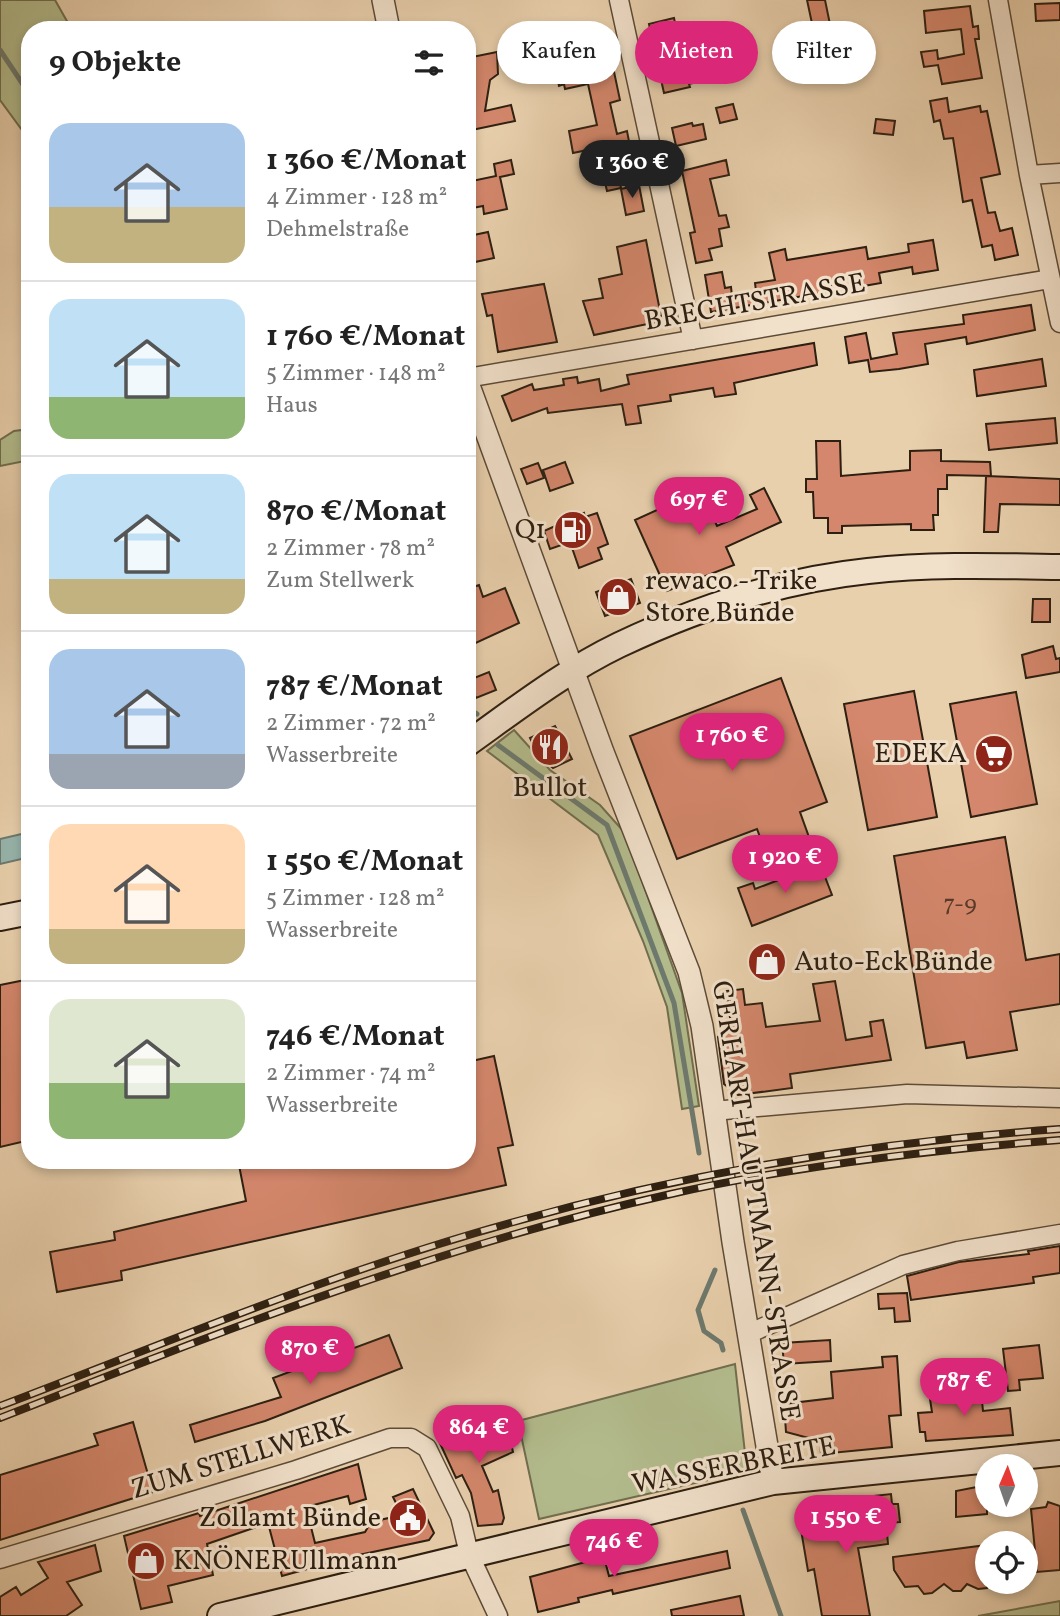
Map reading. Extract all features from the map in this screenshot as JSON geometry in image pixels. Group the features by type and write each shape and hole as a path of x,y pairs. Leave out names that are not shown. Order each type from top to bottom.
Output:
{"main road":[{"path":"476,738 573,672 618,646 739,598 786,585 865,571 919,566 1060,566"},
{"path":"0,918 21,914"},
{"name":"WASSERBREITE","path":"220,1616 773,1482 1060,1453"}],"street":[{"path":"383,0 387,21"},
{"path":"619,0 693,340"},
{"path":"999,0 1028,175 1060,323"},
{"path":"1028,175 1060,173"},
{"name":"BRECHTSTRASSE","path":"476,377 1051,279"},
{"name":"GERHART-HAUPTMANN-STRASSE","path":"476,404 573,672 689,972 702,1026 713,1111 773,1482"},
{"path":"713,1111 907,1094 1060,1098"},
{"path":"748,1334 903,1265 958,1251 1060,1234"},
{"name":"ZUM STELLWERK","path":"0,1559 296,1470 390,1438 411,1438 427,1448 460,1516 469,1554 498,1616"}],"green space":[{"path":"0,0 55,0 67,21 21,21 21,129 0,100"},
{"path":"21,430 21,462 0,466 0,440 14,431"},
{"path":"514,730 550,770 600,805 625,833 682,993 699,1106 682,1109 667,1007 643,941 598,835 487,751"},
{"path":"735,1364 747,1471 539,1519 518,1421"},
{"path":"1060,1601 1060,1616 978,1616"}],"water":[{"path":"21,834 21,859 0,864 0,839"}],"building":[{"path":"807,0 825,0 829,21 812,21"},
{"path":"1060,3 1060,20 1036,21 1035,4"},
{"path":"970,6 973,27 978,26 979,39 975,39 982,78 942,84 938,65 924,67 921,52 937,50 938,59 964,54 961,29 926,33 924,11"},
{"path":"497,52 497,75 490,80 485,111 511,105 515,121 476,129 476,56"},
{"path":"564,84 588,84 565,89"},
{"path":"588,84 617,84 620,100 610,103 617,134 627,131 632,157 615,161 621,188 607,191 597,148 573,153 569,131 597,125"},
{"path":"662,84 689,84 690,87 664,93"},
{"path":"947,98 949,112 980,106 981,112 987,111 1000,174 981,178 988,213 995,212 1000,231 1012,228 1018,255 995,260 992,245 982,247 972,200 963,202 953,138 944,139 940,120 934,122 930,101"},
{"path":"733,104 737,119 720,123 716,108"},
{"path":"876,119 895,121 893,135 874,133"},
{"path":"692,123 693,126 703,124 706,139 676,146 672,128"},
{"path":"511,160 514,174 500,177 507,209 484,214 483,206 476,207 476,180 496,176 494,164"},
{"path":"726,160 729,175 710,179 719,216 726,215 729,227 719,229 722,246 709,249 712,260 696,263 690,233 695,232 682,171"},
{"path":"639,185 644,211 626,215 621,189"},
{"path":"488,232 494,258 476,262 476,235"},
{"path":"646,240 662,321 594,335 583,301 603,298 599,279 622,274 617,247"},
{"path":"933,240 938,270 913,274 912,267 879,273 881,283 858,287 856,276 830,281 832,291 711,312 705,275 722,272 725,288 731,287 732,296 756,291 755,283 775,280 769,253 785,249 787,260 866,247 868,259 909,252 908,244"},
{"path":"544,284 557,342 498,352 492,315 487,316 482,294"},
{"path":"1031,305 1035,330 967,344 966,337 925,344 928,364 870,372 868,360 849,363 845,337 866,333 871,359 897,354 893,333 964,324 963,315"},
{"path":"814,343 817,365 734,383 736,394 715,397 713,388 670,395 671,401 638,406 641,423 626,425 622,404 548,413 547,408 512,421 502,396 532,384 534,390 564,385 563,379 577,377 578,383 599,379 601,391 629,384 627,375"},
{"path":"1042,359 1046,386 977,396 974,370"},
{"path":"1055,418 1057,443 989,450 986,424"},
{"path":"816,441 840,441 841,476 910,470 910,451 941,450 941,461 990,462 991,476 947,475 947,489 938,489 938,515 933,515 934,530 911,530 911,524 842,526 842,533 828,533 828,518 814,518 813,492 806,492 806,479 817,479"},
{"path":"565,462 573,483 550,491 543,470"},
{"path":"538,463 544,478 527,484 521,469"},
{"path":"986,476 1060,479 1060,505 1000,504 998,532 984,532"},
{"path":"764,488 781,522 726,547 734,565 667,591 635,520 701,490 717,526 757,509 750,495"},
{"path":"584,513 585,517 597,513 608,544 598,548 602,559 579,568 570,542 550,549 544,531"},
{"name":"rewaco - Trike Store Bünde","path":"631,579 640,603 605,616 596,592"},
{"path":"479,585 483,597 505,588 519,623 476,643 476,586"},
{"path":"1033,599 1050,599 1050,622 1032,622"},
{"path":"1053,646 1056,659 1060,658 1060,672 1026,678 1022,655"},
{"path":"489,672 496,690 476,698 476,677"},
{"path":"781,678 827,802 800,812 810,840 767,856 757,829 677,859 630,736"},
{"path":"914,691 937,817 868,830 844,704"},
{"name":"EDEKA","path":"1016,692 1037,804 971,817 950,704"},
{"name":"Bullot","path":"555,726 572,759 553,768 539,756 530,738"},
{"path":"1005,837 1026,960 1060,954 1060,1004 1010,1012 1017,1050 967,1058 964,1042 926,1048 894,856"},
{"path":"820,864 832,895 752,926 738,888 753,883 755,889"},
{"path":"21,981 21,1142 0,1147 0,985"},
{"path":"835,981 846,1040 872,1036 870,1022 883,1020 891,1060 790,1074 792,1088 738,1095 724,1084 718,1037 721,1033 732,1031 726,991 743,989 745,1005 762,1003 766,1027 820,1021 813,984"},
{"path":"494,1056 513,1145 498,1148 506,1185 121,1271 122,1280 57,1292 50,1252 115,1240 114,1232 246,1201 240,1169 476,1169 476,1060"},
{"path":"1060,1246 1060,1273 1033,1277 1034,1283 911,1300 907,1276 959,1262 1029,1254 1028,1251"},
{"path":"907,1293 910,1321 895,1322 894,1308 879,1309 878,1294"},
{"path":"389,1335 402,1368 265,1421 195,1442 190,1425 281,1397 273,1378"},
{"path":"830,1340 831,1361 784,1364 782,1343"},
{"path":"1039,1345 1043,1378 1019,1380 1020,1390 1008,1391 1003,1349"},
{"path":"897,1356 901,1415 889,1416 892,1447 821,1454 820,1441 786,1432 784,1404 833,1398 831,1372 883,1367 882,1357"},
{"path":"980,1381 983,1411 1010,1408 1013,1435 926,1441 925,1432 920,1432 918,1413 932,1412 930,1399 969,1396 967,1383"},
{"path":"505,1417 513,1452 482,1466 493,1492 498,1490 504,1518 502,1524 478,1526 471,1493 462,1475 456,1478 438,1439"},
{"path":"133,1422 153,1492 0,1540 0,1475 98,1445 94,1434"},
{"path":"358,1464 366,1499 350,1504 348,1496 306,1507 315,1543 365,1532 371,1522 402,1515 393,1497 413,1489 434,1533 429,1540 354,1556 282,1576 268,1523 207,1544 213,1575 168,1586 172,1602 141,1609 124,1536 199,1513 200,1516"},
{"path":"975,1487 975,1515 956,1517 956,1491"},
{"path":"891,1494 892,1504 898,1504 900,1522 886,1523 888,1544 858,1548 870,1616 822,1616 814,1569 808,1571 800,1524 867,1512 865,1497"},
{"path":"1048,1502 1060,1506 1060,1570 1038,1572 1038,1531 1033,1531 1032,1517 1038,1517 1038,1508 1046,1507"},
{"path":"95,1545 101,1571 67,1582 82,1605 66,1616 0,1616 0,1597 16,1587 21,1595 48,1578 38,1562"},
{"path":"975,1547 975,1588 967,1584 961,1591 953,1591 944,1584 932,1593 924,1594 918,1586 905,1587 894,1570 893,1557"},
{"path":"727,1551 730,1568 613,1594 612,1590 538,1612 530,1577 604,1557 609,1576"},
{"path":"740,1596 744,1616 672,1616 671,1610"}],"waterway":[{"path":"0,50 21,82"},
{"path":"498,745 607,825 674,1003 699,1153"},
{"path":"715,1270 698,1310 704,1331 721,1343 723,1350"},
{"path":"743,1510 781,1616"}],"railway":[{"path":"0,1406 317,1285 445,1242 578,1205 714,1174 852,1151 1060,1129"},
{"path":"0,1418 331,1293 500,1238 585,1215 719,1184 816,1167 913,1154 1060,1140"}],"place":[{"name":"Q1","path":"573,530"},
{"name":"rewaco - Trike Store Bünde","path":"618,597"},
{"name":"Bullot","path":"550,747"},
{"name":"EDEKA","path":"994,754"},
{"name":"Auto-Eck Bünde","path":"767,962"},
{"name":"Zollamt Bünde","path":"408,1518"},
{"name":"KNÖNERUllmann","path":"146,1561"}]}
